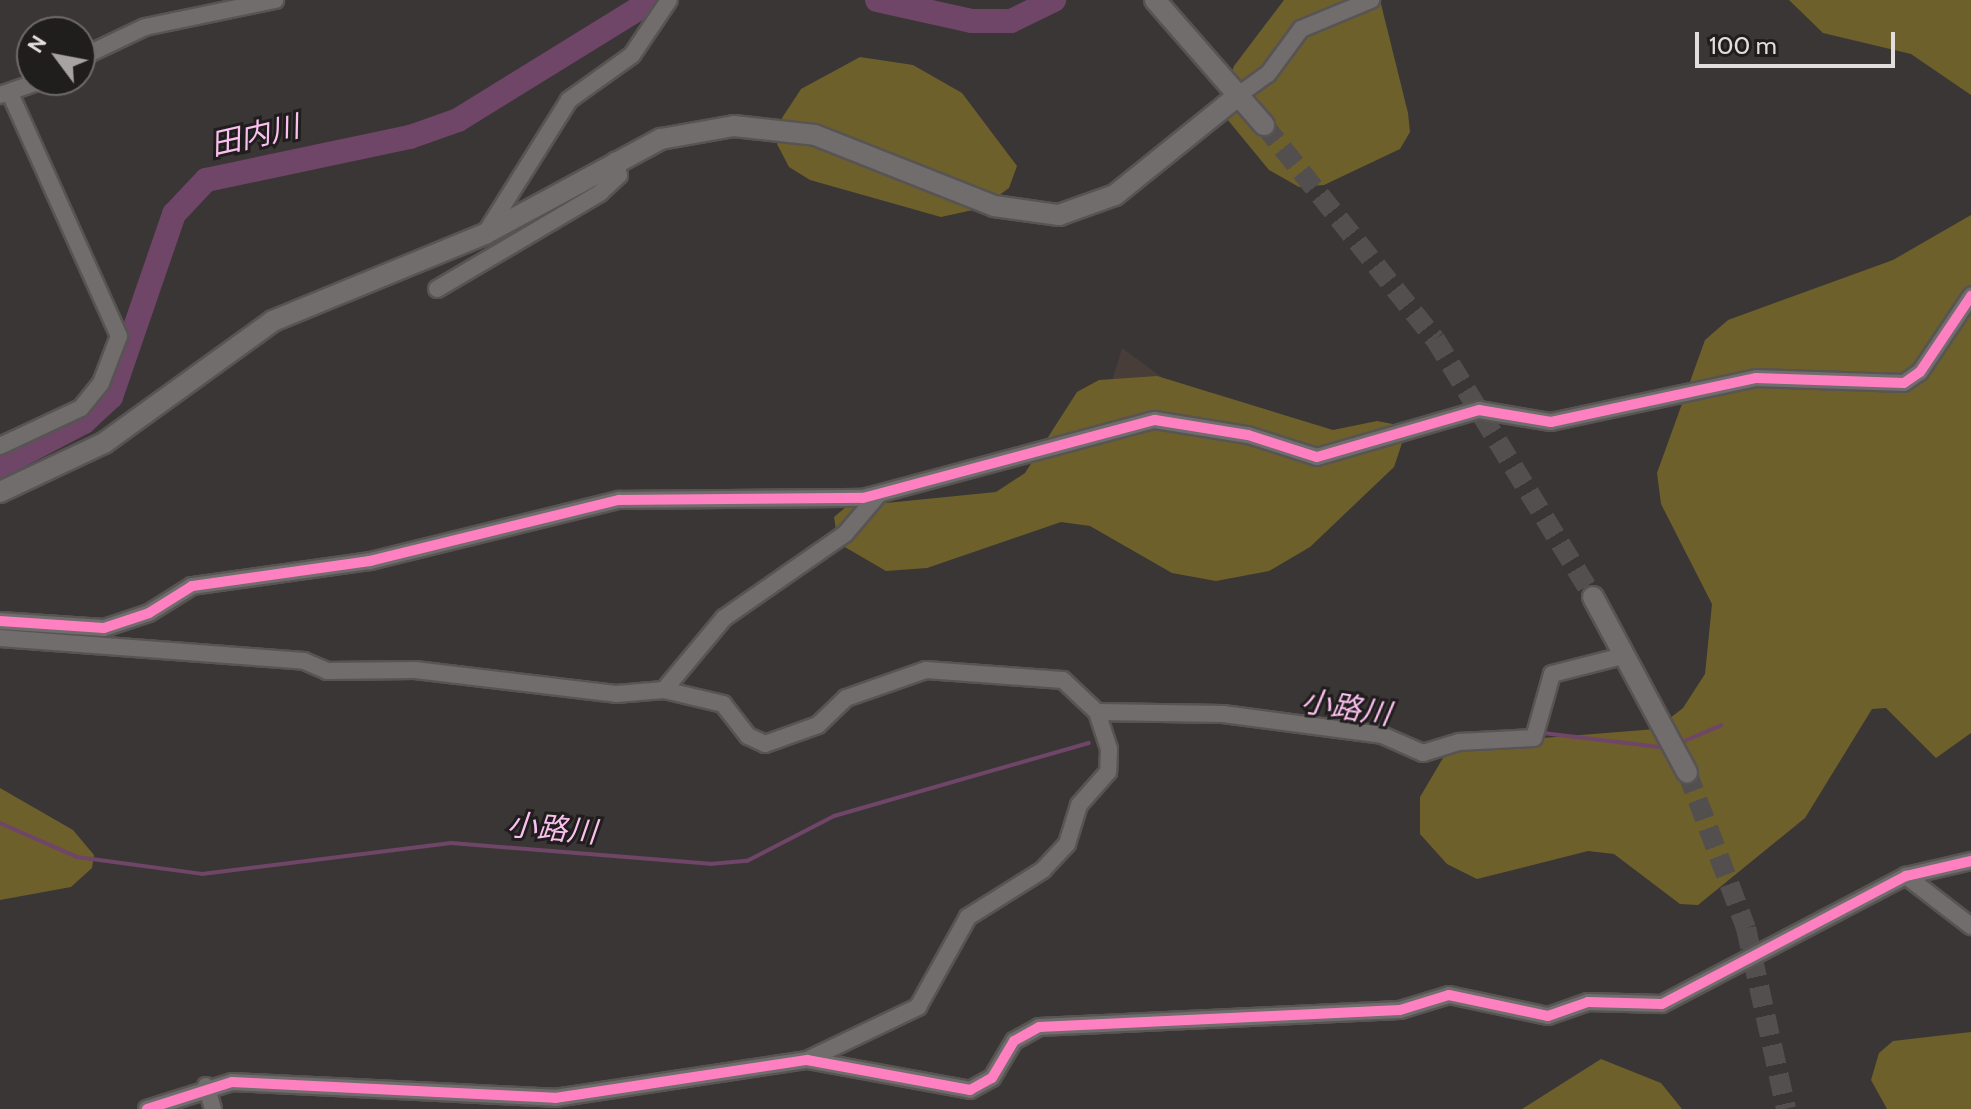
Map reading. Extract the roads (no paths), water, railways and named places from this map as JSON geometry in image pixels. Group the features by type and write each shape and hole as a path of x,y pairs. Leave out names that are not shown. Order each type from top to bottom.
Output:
{"street":[{"path":"96,50 145,27 275,0"},
{"path":"1155,0 1264,125"},
{"path":"0,492 104,443 273,321 485,234 615,161 703,129 767,128 815,135 994,206 1059,215 1115,195 1235,89 1268,74 1301,29 1371,0"},
{"path":"485,234 569,100 632,55 670,1"},
{"path":"0,446 81,408 101,383 119,336 5,94"},
{"path":"437,289 600,193 619,175 615,161"},
{"path":"0,621 104,628 130,623 192,586 370,561 619,500 675,494 830,503 879,494 1155,420 1248,435 1317,457 1479,410 1551,422 1756,378 1904,383 1920,372 1971,296"},
{"path":"664,690 724,618 845,534 879,494"},
{"path":"1593,597 1687,772"},
{"path":"0,638 304,661 327,671 415,670 616,694 664,690 723,704 748,736 765,744 818,725 846,698 940,669 1047,673 1097,712 1223,714 1382,735 1423,753 1459,742 1534,738 1552,674 1623,656"},
{"path":"147,1109 206,1086 440,1088 555,1098 807,1060 918,1007 968,917 1059,856 1079,805 1108,772 1097,712"},
{"path":"807,1060 970,1090 992,1078 1014,1041 1039,1027 1400,1010 1449,995 1548,1016 1588,1002 1662,1004 1906,876 1971,861"},
{"path":"1906,876 1971,926"},
{"path":"206,1086 213,1109"}],"waterway":[{"name":"田内川","path":"0,466 84,422 111,397 174,214 206,180 410,137 458,120 652,0"},
{"name":"田内川","path":"877,0 972,21 1011,21 1054,0"},
{"name":"小路川","path":"1682,742 1722,725"},
{"name":"小路川","path":"1543,733 1659,747"},
{"name":"小路川","path":"0,823 77,857 202,874 451,843 710,864 747,861 834,816 1089,743"}],"tunnel":[{"path":"1264,125 1435,339 1593,597"},
{"path":"1687,772 1746,928 1786,1109"}]}
